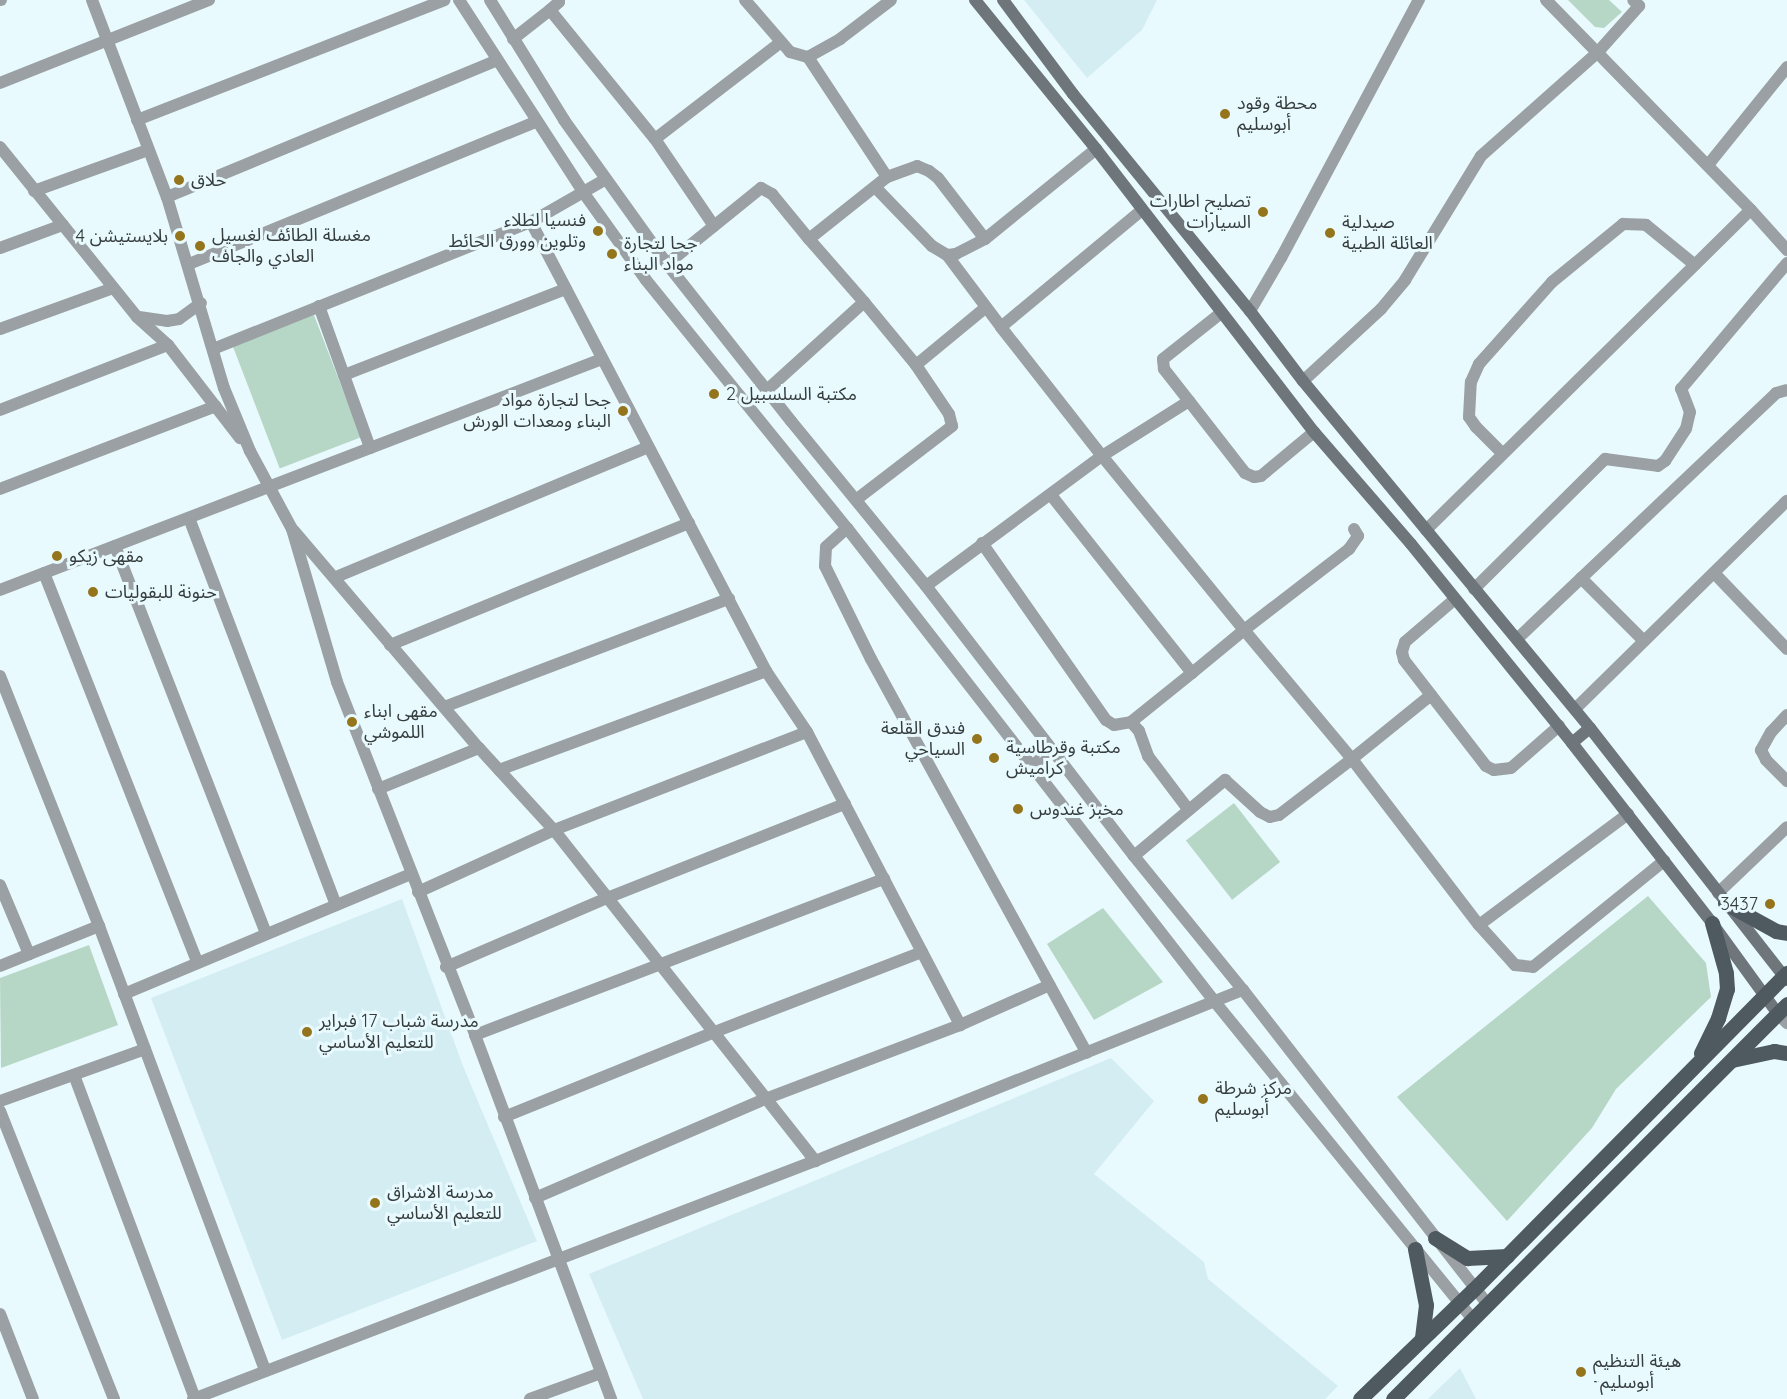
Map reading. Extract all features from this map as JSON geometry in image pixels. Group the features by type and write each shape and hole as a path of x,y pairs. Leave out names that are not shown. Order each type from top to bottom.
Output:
{"main road":[{"path":"975,0 1096,149 1314,432 1559,726 1712,922 1764,995 1784,1014 1732,1060 1489,1306 1393,1399"},
{"path":"1003,0 1073,94 1250,311 1303,381 1575,709 1722,898 1786,976 1764,995 1474,1289 1360,1399"},
{"path":"1372,499 1388,484"},
{"path":"1572,743 1590,728"},
{"path":"1722,898 1776,931 1787,933"},
{"path":"1695,1066 1718,1018 1727,989 1726,973 1712,922"},
{"path":"1732,1060 1774,1051 1787,1053"},
{"path":"1435,1238 1467,1258 1507,1256"},
{"path":"1415,1249 1426,1305 1422,1338"}],"street":[{"path":"92,0 167,197 201,303 213,349 250,451 292,530 337,682 446,967 475,1035 611,1399"},
{"path":"0,83 209,0"},
{"path":"137,120 444,0"},
{"path":"459,0 496,61 583,192 653,288 847,528 1215,1002 1473,1320"},
{"path":"490,0 513,39 606,179 667,264 766,390 926,586 1134,856 1243,990 1489,1306"},
{"path":"746,0 790,51 807,57 887,177"},
{"path":"807,57 840,39 891,0"},
{"path":"1250,311 1287,248 1419,0"},
{"path":"1546,0 1708,165 1787,250"},
{"path":"1303,381 1381,309 1405,280 1481,156 1599,52 1640,6 1633,0"},
{"path":"513,39 557,3 714,225"},
{"path":"655,139 781,42"},
{"path":"167,197 496,61"},
{"path":"1708,165 1787,67"},
{"path":"189,264 537,121"},
{"path":"0,147 137,317 168,345 250,451"},
{"path":"947,255 956,254 985,239 1096,149"},
{"path":"34,191 148,150"},
{"path":"0,171 14,165"},
{"path":"809,239 887,177 917,166 938,178 985,239"},
{"path":"213,349 531,222 606,179"},
{"path":"875,187 932,246 947,255 985,308 1102,456 1352,759 1479,925 1515,965 1533,967 1664,861"},
{"path":"667,264 761,188 772,194 916,365 949,414 952,426 857,499"},
{"path":"1001,327 1142,210"},
{"path":"1426,530 1751,210"},
{"path":"531,222 766,670 807,732 960,1025"},
{"path":"1502,453 1476,428 1469,417 1471,382 1479,364 1552,282 1623,224 1646,225 1695,265"},
{"path":"0,248 63,225"},
{"path":"1474,589 1605,459 1658,466 1665,461 1686,429 1690,412 1681,389 1787,263"},
{"path":"0,329 113,288"},
{"path":"344,375 566,289"},
{"path":"766,390 864,302"},
{"path":"137,317 167,321 178,319 201,303"},
{"path":"319,306 370,448"},
{"path":"916,365 985,308"},
{"path":"1221,313 1163,359 1164,369 1245,473 1254,477 1261,476 1314,432"},
{"path":"0,410 168,345"},
{"path":"0,590 602,359"},
{"path":"1517,639 1776,393 1787,390"},
{"path":"926,586 1102,456 1189,401"},
{"path":"0,489 216,406"},
{"path":"336,577 648,447"},
{"path":"1051,495 1192,673"},
{"path":"1575,709 1787,501"},
{"path":"189,518 336,905"},
{"path":"390,645 689,523"},
{"path":"847,528 826,547 825,566 871,659 1087,1053"},
{"path":"982,543 1106,720 1114,725 1131,722 1244,630 1349,549 1358,536 1354,529"},
{"path":"292,530 336,577 390,645 479,748 554,830 663,965 712,1033 815,1161"},
{"path":"115,546 266,934"},
{"path":"44,573 198,963"},
{"path":"1715,574 1787,649"},
{"path":"1581,578 1644,641"},
{"path":"444,707 729,599"},
{"path":"1455,599 1405,642 1402,652 1404,660 1485,766 1494,770 1511,768 1559,726"},
{"path":"499,770 766,670"},
{"path":"0,676 99,926 265,1371"},
{"path":"1134,856 1225,780 1260,812 1270,817 1279,815 1431,695"},
{"path":"1787,715 1771,732 1761,750 1766,760 1787,782"},
{"path":"1131,722 1139,731 1148,756 1188,809"},
{"path":"418,892 554,830 807,732"},
{"path":"378,789 479,748"},
{"path":"1032,766 1052,749"},
{"path":"446,967 607,897 845,804"},
{"path":"1479,925 1628,814"},
{"path":"1722,898 1787,827"},
{"path":"124,994 411,874"},
{"path":"475,1035 884,879"},
{"path":"0,885 29,954"},
{"path":"0,966 99,926"},
{"path":"504,1117 922,952"},
{"path":"535,1197 765,1099 960,1025 1050,985"},
{"path":"74,1075 194,1399 815,1161 1243,990"},
{"path":"0,1101 145,1049"},
{"path":"0,1111 114,1399"},
{"path":"0,1314 33,1399"},
{"path":"530,1399 601,1373"}],"shaded area":[{"path":"1024,0 1157,0 1142,30 1087,78"},
{"path":"402,899 463,1066 537,1241 282,1340 151,998"},
{"path":"1111,1058 1154,1101 1094,1174 1204,1262 1208,1279 1338,1386 1325,1399 643,1399 589,1274"},
{"path":"1460,1368 1476,1399 1428,1399"}],"green space":[{"path":"1568,0 1609,0 1622,12 1604,28 1595,27"},
{"path":"314,315 361,437 280,468 233,346"},
{"path":"1234,803 1280,862 1232,900 1186,841"},
{"path":"1648,896 1706,963 1711,997 1616,1089 1592,1128 1507,1221 1397,1097"},
{"path":"1103,908 1163,982 1094,1020 1047,944"},
{"path":"89,945 118,1025 1,1068 0,978"}],"place":[{"name":"محطة وقود أبوسليم","path":"1225,114"},
{"name":"حلاق","path":"179,180"},
{"name":"تصليح اطارات السيارات","path":"1263,212"},
{"name":"فنسيا لطلاء وتلوين وورق الحائط","path":"598,231"},
{"name":"صيدلية العائلة الطبية","path":"1330,233"},
{"name":"بلايستيشن 4","path":"180,236"},
{"name":"مغسلة الطائف لغسيل العادي والجاف","path":"200,246"},
{"name":"جحا لتجارة مواد البناء","path":"612,254"},
{"name":"مكتبة السلسبيل 2","path":"714,394"},
{"name":"جحا لتجارة مواد البناء ومعدات الورش","path":"623,411"},
{"name":"مقهى زيكو","path":"57,556"},
{"name":"حنونة للبقوليات","path":"93,592"},
{"name":"مقهى ابناء اللموشي","path":"352,722"},
{"name":"فندق القلعة السياحي","path":"977,739"},
{"name":"مكتبة وقرطاسية كراميش","path":"994,758"},
{"name":"مخبز غندوس","path":"1018,809"},
{"name":"3437","path":"1770,904"},
{"name":"مدرسة شباب 17 فبراير للتعليم الأساسي","path":"307,1032"},
{"name":"مركز شرطة أبوسليم","path":"1203,1099"},
{"name":"مدرسة الاشراق للتعليم الأساسي","path":"375,1203"},
{"name":"هيئة التنظيم -أبوسليم","path":"1581,1372"}]}
